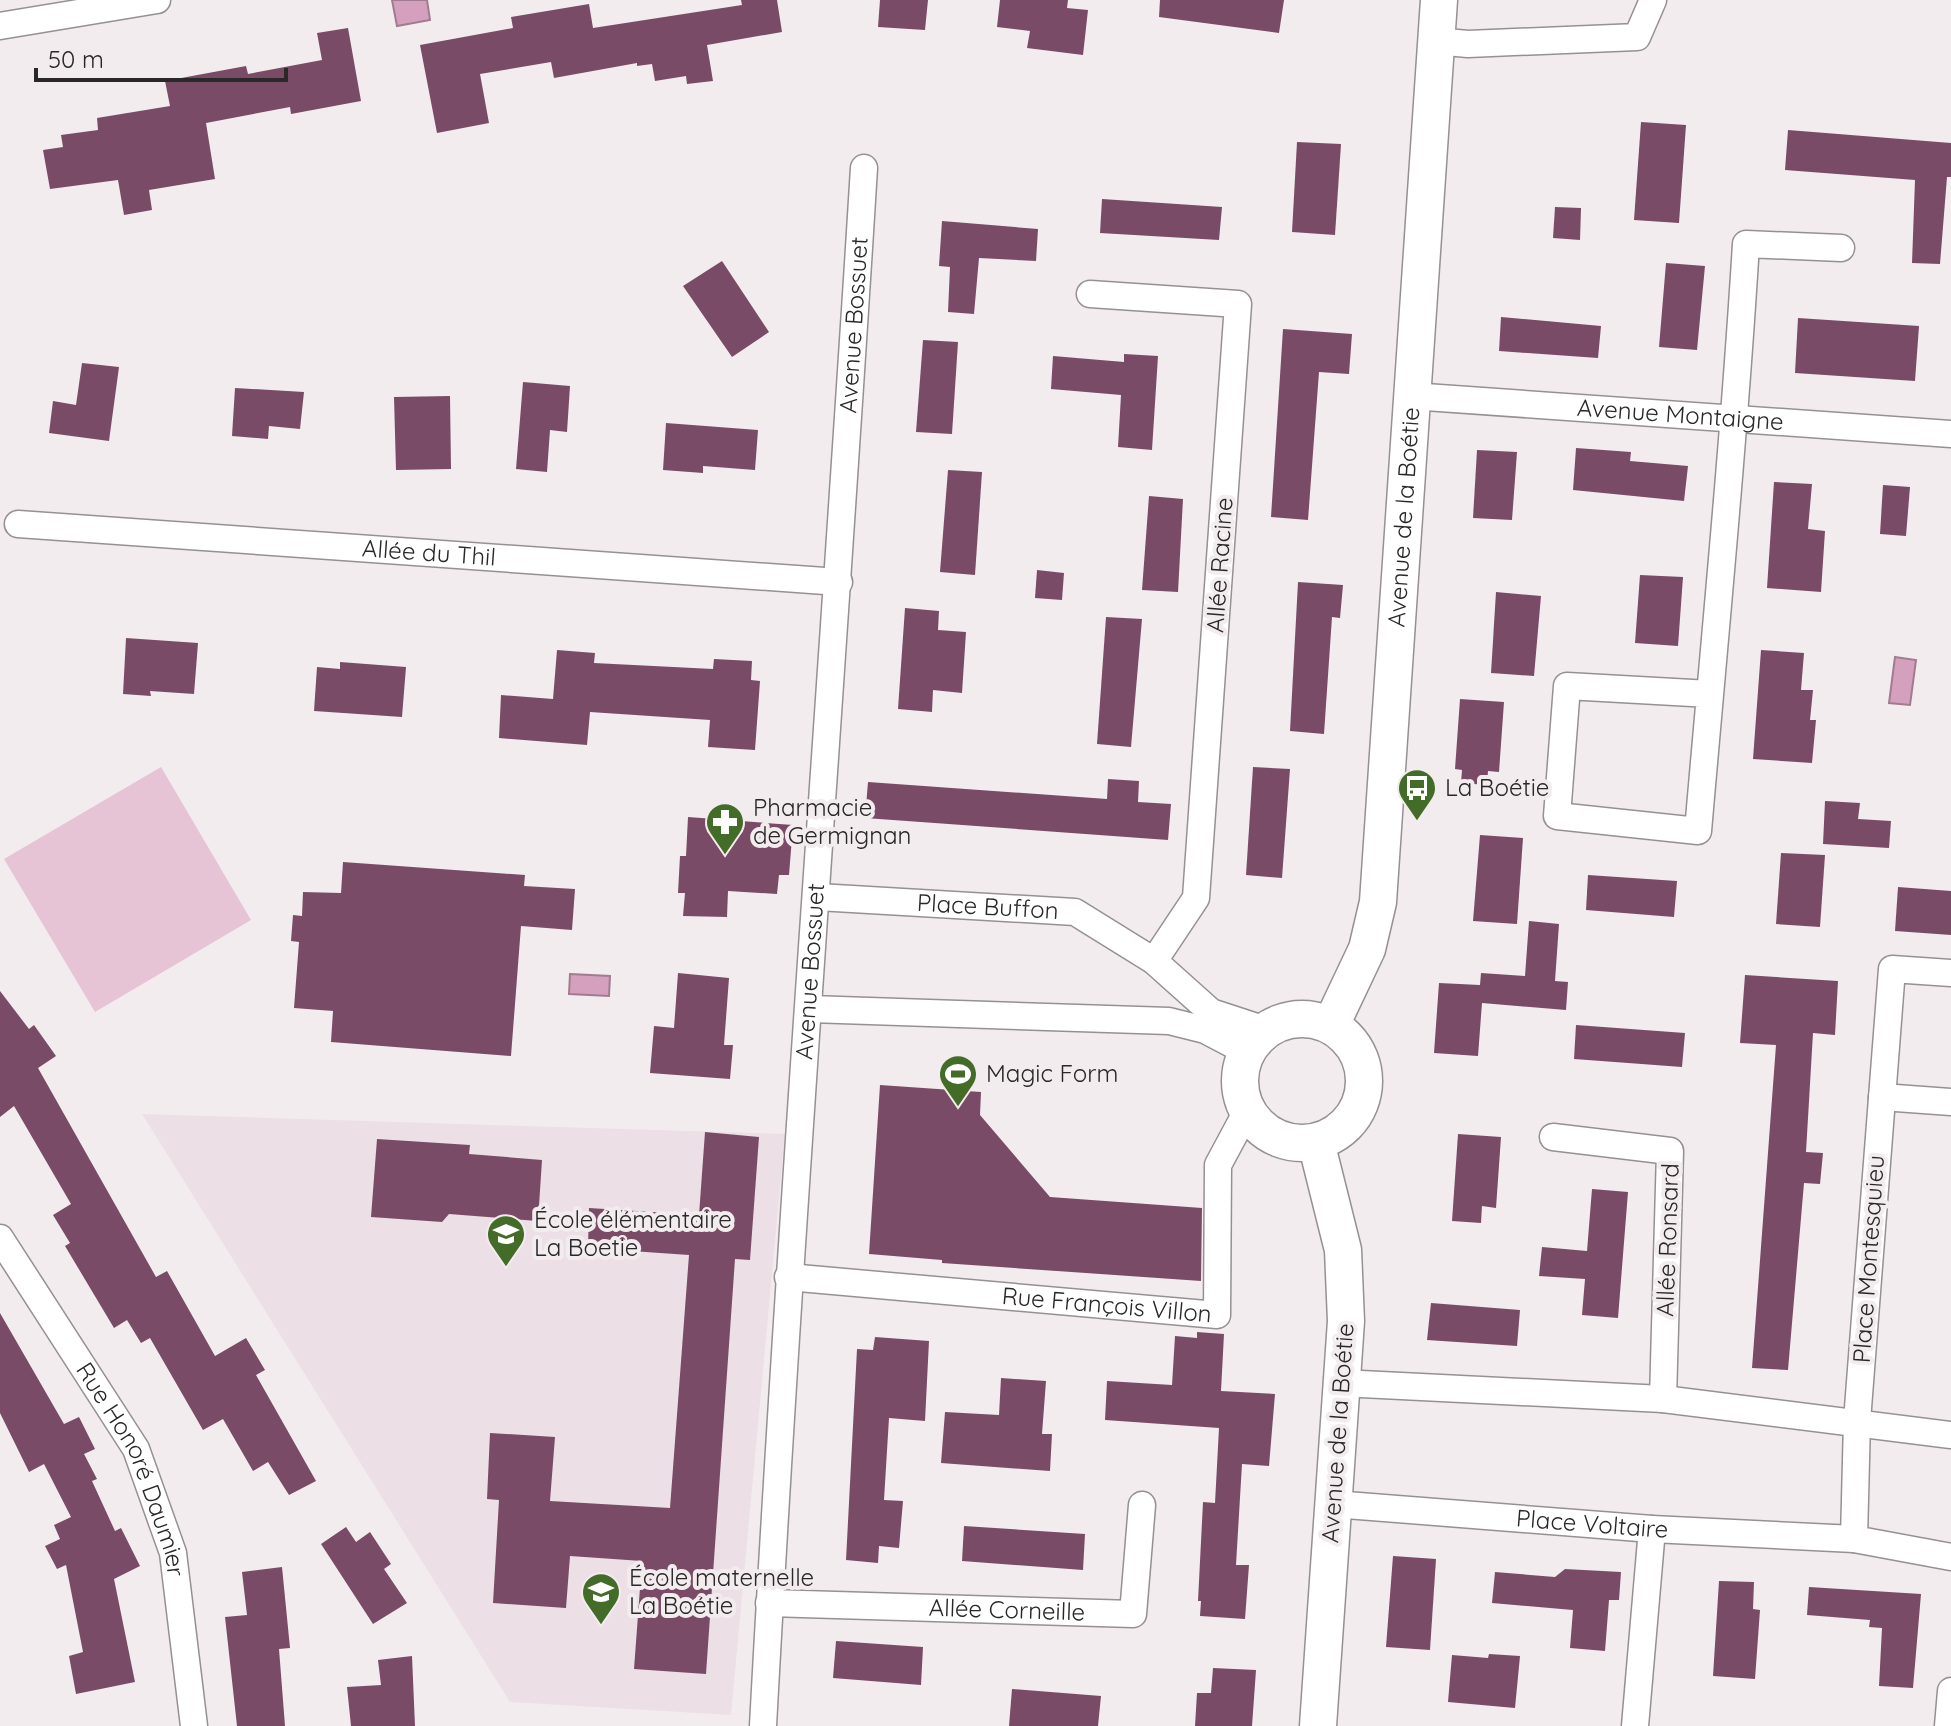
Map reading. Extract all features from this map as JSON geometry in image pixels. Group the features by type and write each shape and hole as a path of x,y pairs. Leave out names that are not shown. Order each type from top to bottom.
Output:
{"main road":[{"name":"Avenue de la Boétie","path":"1331,1025 1367,949 1378,902 1439,0"},
{"path":"1298,1018 1331,1025 1349,1038 1361,1056 1365,1078 1363,1100 1345,1126 1316,1142 1296,1144 1276,1139 1259,1127 1247,1111 1240,1082 1256,1041 1298,1018"},
{"name":"Avenue de la Boétie","path":"1316,1142 1343,1250 1346,1321 1318,1726"}],"street":[{"path":"0,26 157,0"},
{"path":"1435,41 1468,44 1637,37 1653,0"},
{"name":"Avenue Bossuet","path":"763,1726 788,1277 818,897 864,168"},
{"path":"1710,694 1567,686 1557,816 1698,831 1735,418 1746,244 1841,248"},
{"name":"Allée Racine","path":"1090,294 1238,304 1196,898 1154,961"},
{"name":"Avenue Montaigne","path":"1411,396 1951,434"},
{"name":"Allée du Thil","path":"18,524 839,582"},
{"name":"Place Buffon","path":"818,897 1075,912 1154,961 1211,1012 1256,1041"},
{"name":"Place Montesquieu","path":"1854,1539 1857,1421 1892,969 1951,973"},
{"path":"810,1009 1169,1021 1256,1041"},
{"path":"1882,1097 1951,1102"},
{"name":"Rue François Villon","path":"788,1277 1217,1315 1218,1165 1247,1111"},
{"name":"Allée Ronsard","path":"1553,1137 1670,1151 1663,1399"},
{"name":"Rue Honoré Daumier","path":"0,1238 136,1449 173,1553 194,1726"},
{"path":"1341,1383 1663,1399 1951,1435"},
{"name":"Place Voltaire","path":"1333,1504 1652,1529 1854,1539"},
{"name":"Allée Corneille","path":"769,1603 1133,1614 1142,1505"},
{"path":"1635,1726 1652,1529"},
{"path":"1854,1539 1951,1557"},
{"path":"1948,1726 1951,1691"}],"shaded area":[{"path":"392,0 427,0 430,20 397,26"},
{"path":"1895,657 1916,660 1910,705 1889,703"},
{"path":"161,767 251,920 95,1012 4,859"},
{"path":"570,974 610,976 609,996 569,994"},
{"name":"École élémentaire La Boetie","path":"142,1114 785,1134 731,1715 510,1702"}],"building":[{"path":"741,0 777,0 782,32 707,45 713,81 687,84 686,76 655,81 652,64 637,66 637,63 554,78 551,62 480,74 489,123 437,133 420,45 513,28 511,17 589,4 593,28 742,5"},
{"path":"880,0 928,0 925,30 878,27"},
{"path":"1000,0 1068,0 1067,8 1088,10 1083,55 1027,48 1030,31 997,27"},
{"path":"1160,0 1284,0 1279,33 1159,17"},
{"path":"348,28 361,101 291,114 290,107 206,123 215,179 149,190 152,210 124,215 118,180 50,189 43,150 63,147 61,135 98,130 97,118 170,106 165,81 246,66 248,74 322,60 317,33"},
{"path":"1641,122 1686,125 1679,223 1634,220"},
{"path":"1788,130 1951,143 1951,177 1947,177 1940,264 1912,263 1915,180 1785,170"},
{"path":"1297,142 1341,144 1335,235 1292,232"},
{"path":"1102,199 1222,207 1219,240 1100,233"},
{"path":"1555,207 1581,208 1580,240 1553,238"},
{"path":"942,221 1038,229 1036,261 979,258 974,314 948,312 950,267 939,266"},
{"path":"722,261 769,332 732,357 683,286"},
{"path":"1666,263 1705,266 1697,350 1659,347"},
{"path":"1501,317 1601,326 1598,358 1499,351"},
{"path":"1798,318 1919,326 1915,381 1795,373"},
{"path":"1283,329 1352,334 1349,374 1319,372 1308,520 1271,517"},
{"path":"923,340 958,342 952,434 916,432"},
{"path":"1124,354 1158,356 1152,450 1118,447 1121,395 1051,389 1053,356 1124,362"},
{"path":"82,363 119,367 109,441 49,433 53,401 76,405"},
{"path":"523,382 570,386 567,432 550,430 547,472 516,469"},
{"path":"235,388 304,392 300,429 269,426 268,439 232,436"},
{"path":"450,396 451,469 396,470 394,397"},
{"path":"666,423 758,430 755,470 703,466 703,473 663,470"},
{"path":"1576,448 1631,452 1630,461 1688,466 1684,501 1573,490"},
{"path":"1477,450 1517,452 1512,520 1473,518"},
{"path":"948,470 982,472 975,575 940,572"},
{"path":"1774,482 1812,484 1808,529 1825,531 1821,592 1767,588"},
{"path":"1883,485 1910,487 1906,536 1880,534"},
{"path":"1149,496 1183,499 1178,592 1142,590"},
{"path":"1037,570 1064,573 1062,600 1035,598"},
{"path":"1640,575 1683,577 1678,646 1635,643"},
{"path":"1298,582 1343,585 1340,618 1332,617 1324,734 1290,731"},
{"path":"1496,592 1541,596 1534,676 1491,673"},
{"path":"905,608 939,611 938,630 966,632 962,693 933,690 932,712 898,709"},
{"path":"1106,617 1142,619 1131,747 1097,744"},
{"path":"126,638 198,643 194,694 150,691 151,696 123,694"},
{"path":"557,650 595,653 594,663 713,669 714,659 752,661 751,680 760,681 755,750 708,747 710,720 590,712 587,745 499,738 501,695 553,699"},
{"path":"1761,650 1804,653 1801,690 1813,690 1810,720 1816,720 1812,763 1753,759"},
{"path":"340,662 406,667 402,717 314,711 317,667 340,669"},
{"path":"1460,699 1504,702 1499,772 1488,771 1487,785 1461,783 1462,770 1455,769"},
{"path":"1253,767 1290,769 1282,878 1246,875"},
{"path":"1108,779 1139,781 1138,802 1171,804 1168,840 865,818 868,782 1107,799"},
{"path":"1825,801 1860,803 1858,819 1891,821 1889,848 1823,844"},
{"path":"688,817 793,825 789,875 779,875 777,894 728,891 727,917 683,916 685,893 678,893 680,856 686,856"},
{"path":"1480,835 1523,838 1517,924 1473,921"},
{"path":"1781,853 1825,855 1820,927 1776,924"},
{"path":"343,862 525,875 524,886 575,889 572,930 521,926 511,1056 331,1042 333,1011 294,1008 299,942 291,941 293,915 302,916 303,892 341,893"},
{"path":"1588,875 1677,881 1674,917 1586,910"},
{"path":"1898,887 1951,891 1951,935 1895,931"},
{"path":"1529,921 1559,924 1555,981 1568,982 1566,1010 1482,1003 1478,1056 1434,1053 1439,983 1480,985 1481,973 1525,976"},
{"path":"678,973 729,978 724,1045 733,1045 730,1079 650,1073 654,1026 674,1028"},
{"path":"1745,975 1838,981 1835,1035 1813,1033 1806,1152 1823,1153 1820,1184 1804,1183 1788,1370 1752,1368 1776,1045 1740,1043"},
{"path":"0,991 29,1029 34,1025 56,1056 38,1068 156,1277 167,1271 215,1356 246,1338 265,1370 256,1375 316,1481 289,1495 268,1462 253,1471 223,1419 203,1430 150,1338 141,1343 127,1320 114,1328 65,1246 70,1243 53,1215 71,1204 14,1106 0,1117"},
{"path":"1576,1025 1685,1033 1682,1067 1574,1059"},
{"path":"880,1085 981,1092 980,1115 1050,1197 1202,1208 1201,1281 942,1263 942,1260 869,1254"},
{"path":"705,1132 759,1137 750,1260 735,1259 706,1674 634,1669 642,1561 570,1556 566,1608 493,1603 499,1500 487,1499 490,1433 555,1437 550,1501 670,1508 689,1255 588,1248 589,1208 699,1215"},
{"path":"1458,1134 1501,1137 1496,1208 1482,1206 1481,1223 1452,1221"},
{"path":"377,1139 470,1145 469,1154 542,1160 538,1221 449,1214 442,1222 371,1217"},
{"path":"1592,1189 1628,1192 1618,1318 1582,1315 1585,1279 1539,1276 1542,1247 1587,1251"},
{"path":"1431,1303 1520,1310 1517,1346 1427,1340"},
{"path":"0,1313 64,1424 79,1417 95,1449 84,1454 97,1479 92,1481 115,1531 121,1528 140,1566 114,1579 135,1682 76,1694 69,1656 83,1652 66,1565 57,1569 45,1546 60,1539 54,1525 71,1517 44,1464 29,1472 0,1413"},
{"path":"1197,1332 1224,1334 1221,1391 1275,1394 1269,1466 1242,1464 1236,1565 1249,1565 1245,1619 1200,1616 1203,1502 1215,1503 1219,1428 1105,1420 1107,1381 1172,1385 1175,1336 1197,1338"},
{"path":"875,1337 929,1341 925,1421 889,1418 884,1500 903,1501 899,1548 879,1546 878,1563 846,1560 857,1349 873,1350"},
{"path":"1001,1378 1046,1381 1042,1434 1052,1434 1050,1471 941,1463 945,1412 999,1415"},
{"path":"964,1526 1085,1534 1083,1570 962,1561"},
{"path":"346,1527 356,1542 370,1532 391,1564 384,1569 407,1603 373,1624 321,1544"},
{"path":"1393,1556 1436,1559 1430,1650 1386,1647"},
{"path":"282,1567 290,1648 279,1649 285,1726 237,1726 225,1617 247,1615 242,1572"},
{"path":"1565,1569 1621,1572 1619,1600 1609,1600 1605,1651 1570,1648 1573,1610 1492,1603 1495,1572 1555,1577"},
{"path":"1719,1581 1754,1582 1753,1609 1760,1610 1755,1679 1713,1676"},
{"path":"1809,1587 1921,1594 1913,1688 1879,1686 1882,1628 1869,1627 1870,1620 1807,1615"},
{"path":"836,1641 923,1647 921,1685 833,1678"},
{"path":"1489,1654 1520,1656 1515,1708 1448,1702 1452,1655 1488,1658"},
{"path":"412,1656 415,1726 351,1726 347,1687 381,1685 378,1660"},
{"path":"1213,1668 1256,1670 1252,1726 1195,1726 1197,1693 1211,1693"},
{"path":"1012,1689 1101,1696 1098,1726 1009,1726"}],"place":[{"name":"La Boétie","path":"1417,822"},
{"name":"Pharmacie de Germignan","path":"725,856"},
{"name":"Magic Form","path":"958,1108"},
{"name":"École élémentaire La Boetie","path":"506,1268"},
{"name":"École maternelle La Boétie","path":"601,1626"}]}
